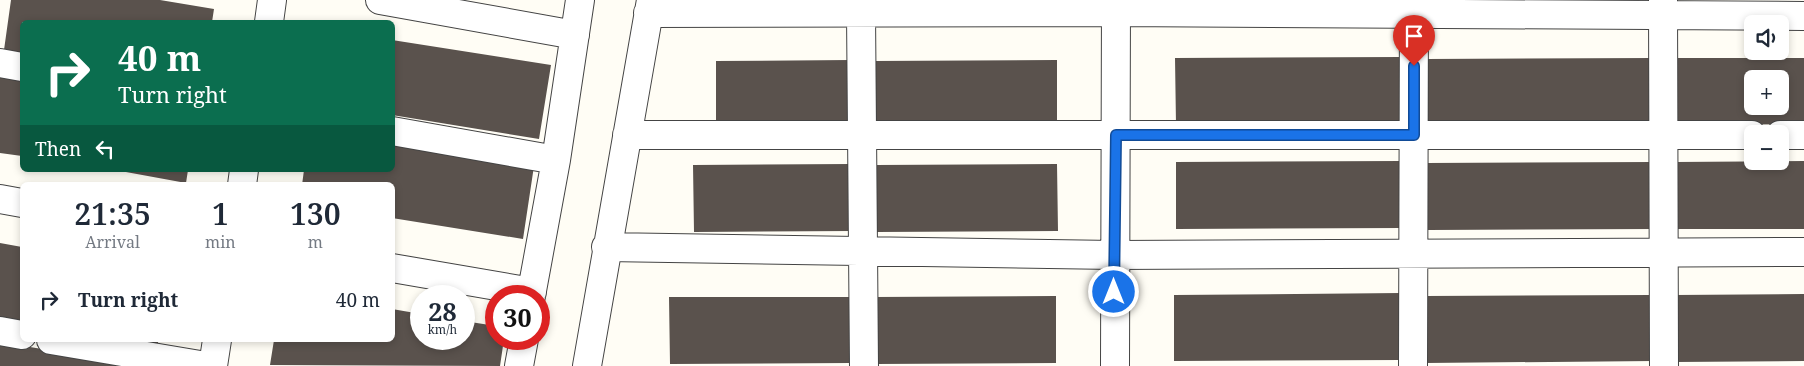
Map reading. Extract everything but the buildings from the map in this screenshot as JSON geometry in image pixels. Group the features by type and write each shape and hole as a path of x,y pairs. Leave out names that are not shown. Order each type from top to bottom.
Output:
{"street":[{"path":"269,20 272,0"},
{"path":"380,0 575,35"},
{"path":"534,285 556,160 580,0"},
{"path":"587,366 649,6 861,12 1116,6 1663,8 1804,16"},
{"path":"1115,366 1116,6"},
{"path":"1413,366 1414,7"},
{"path":"1663,8 1664,366"},
{"path":"861,12 864,366"},
{"path":"0,63 20,67"},
{"path":"395,132 556,160"},
{"path":"627,135 1744,136"},
{"path":"1789,136 1804,136"},
{"path":"0,199 20,203"},
{"path":"606,247 1114,255 1804,252"},
{"path":"395,269 485,285"},
{"path":"0,332 20,335"},
{"path":"63,342 206,366"},
{"path":"213,366 217,342"},
{"path":"519,366 522,350"}],"route":[{"path":"1114,292 1116,135 1414,135 1414,66"}]}
